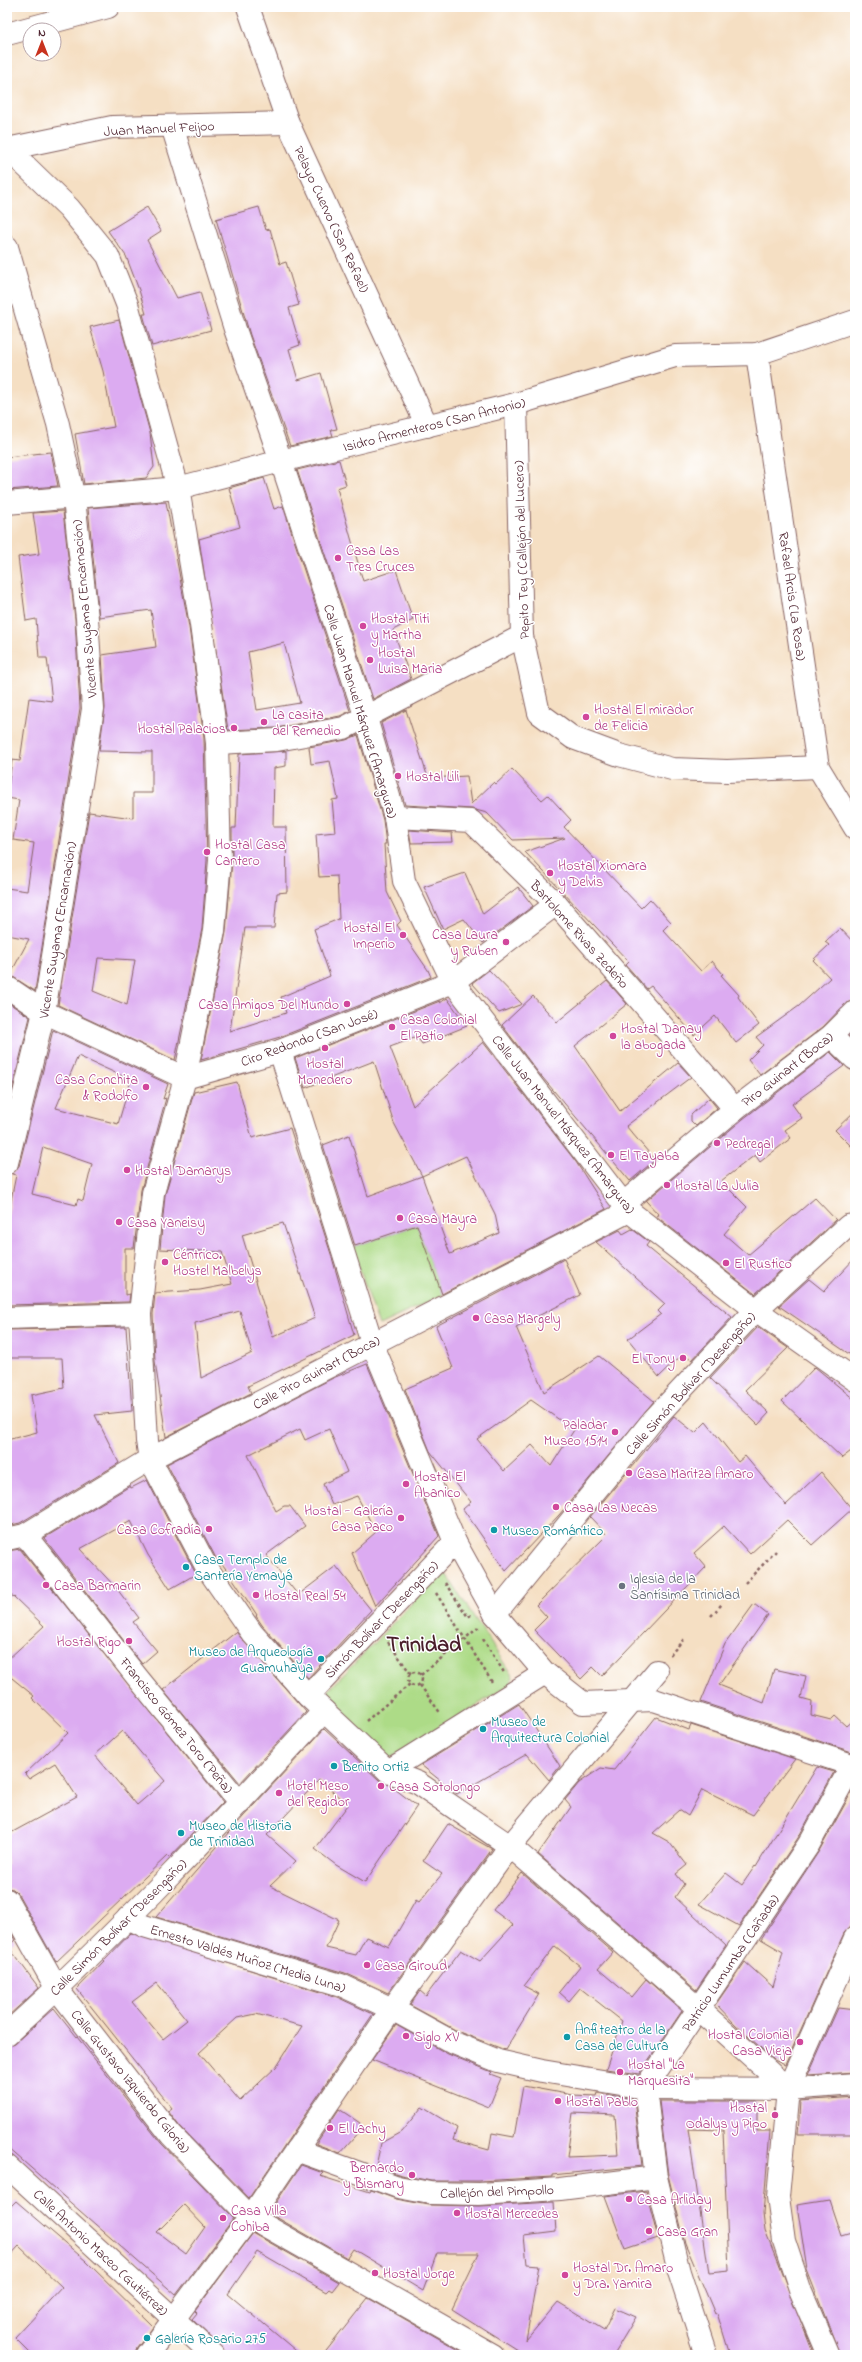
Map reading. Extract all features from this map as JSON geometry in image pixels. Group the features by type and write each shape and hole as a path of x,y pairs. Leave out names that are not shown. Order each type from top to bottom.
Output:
{"street":[{"path":"7,34 108,7"},
{"name":"Pelayo Cuervo (San Rafael)","path":"248,7 288,123 427,426"},
{"name":"Juan Manuel Feijoo","path":"7,149 112,127 288,123"},
{"name":"Calle Juan Manuel Márquez (Amargura)","path":"172,126 235,329 281,460 366,718 395,817 404,881 453,982 626,1207 756,1310 855,1380"},
{"path":"7,149 69,208 108,256 127,304 178,488 201,625 217,743 220,860 214,931 185,1078 153,1193 140,1314 147,1441 150,1459 208,1568 252,1633 308,1696 388,1771 418,1783 510,1846 699,2009 788,2090"},
{"name":"Vicente Suyama (Encarnación)","path":"7,247 58,424 74,499 87,618 93,709 44,1012 10,1137 7,1163"},
{"name":"Isidro Armenteros (San Antonio)","path":"7,503 74,499 178,488 281,460 516,404 675,356 758,354 855,321"},
{"name":"Rafael Arcis (La Rosa)","path":"758,354 818,767 855,828"},
{"name":"Pepito Tey (Callejón del Lucero)","path":"516,404 522,636 539,713 573,738 619,755 672,770 727,771 818,767"},
{"path":"217,743 277,740 344,728 366,718 522,636"},
{"name":"Bartolome Rivas Zedeño","path":"395,817 472,821 556,904 735,1109"},
{"name":"Ciro Redondo (San José)","path":"185,1078 280,1050 453,982 556,904"},
{"path":"7,987 44,1012 185,1078"},
{"name":"Piro Guinart (Boca)","path":"735,1109 831,1036 855,1012"},
{"path":"831,1036 855,1059"},
{"path":"280,1050 372,1343 488,1620 545,1672 583,1703 654,1700 854,1765"},
{"name":"Calle Piro Guinart (Boca)","path":"16,1537 150,1459 372,1343 626,1207 735,1109"},
{"name":"Calle Simón Bolívar (Desengaño)","path":"488,1620 653,1420 756,1310 848,1226 855,1225"},
{"path":"7,1318 140,1314"},
{"name":"Francisco Gómez Toro (Peña)","path":"16,1537 136,1677 240,1803"},
{"name":"Simón Bolívar (Desengaño)","path":"308,1696 455,1542"},
{"path":"148,2355 250,2216 392,2009 510,1846 657,1671"},
{"path":"388,1771 545,1672"},
{"name":"Calle Simón Bolívar (Desengaño)","path":"7,2034 57,1989 128,1918 240,1803 324,1711"},
{"name":"Patricio Lumumba (Cañada)","path":"645,2088 809,1844 854,1765"},
{"name":"Calle Gustavo Izquierdo (Gloria)","path":"7,1900 57,1989 171,2135 250,2216 493,2355"},
{"name":"Ernesto Valdés Muñoz (Media Luna)","path":"128,1918 144,1926 341,1985 392,2009 454,2043 498,2060 542,2071 645,2088 788,2090 855,2084"},
{"path":"828,2355 801,2292 784,2241 778,2198 788,2090 855,1938"},
{"path":"645,2088 656,2177 679,2272 706,2355"},
{"name":"Callejón del Pimpollo","path":"296,2150 398,2187 430,2193 486,2194 560,2189 656,2177"},
{"name":"Calle Antonio Maceo (Gutiérrez)","path":"7,2166 212,2355"}],"path":[{"path":"745,1583 776,1551"},
{"path":"431,1600 436,1594 493,1683 486,1687"},
{"path":"711,1616 722,1604"},
{"path":"421,1675 488,1620"},
{"path":"383,1649 394,1638"},
{"path":"385,1639 411,1674"},
{"path":"483,1639 509,1680"},
{"path":"410,1684 408,1680 411,1674 415,1672 421,1675"},
{"path":"420,1685 422,1681 421,1675"},
{"path":"410,1684 416,1686 420,1685"},
{"path":"361,1724 410,1684"},
{"path":"420,1685 445,1719"},
{"path":"436,1720 442,1716"},
{"path":"364,1722 370,1727"}],"green space":[{"path":"417,1225 443,1295 379,1325 352,1247"},
{"path":"446,1574 513,1677 511,1684 388,1760 325,1703 325,1694 439,1575"}],"building":[{"path":"147,207 161,231 147,240 177,298 200,292 211,330 152,346 143,314 146,314 139,290 126,256 108,231"},
{"path":"259,207 266,230 270,229 280,264 286,262 299,305 289,308 300,345 289,349 298,380 321,373 337,429 331,430 333,436 290,446 250,335 216,219"},
{"path":"119,320 150,433 154,467 146,478 84,484 75,434 114,427 103,371 90,327"},
{"path":"51,452 58,486 7,490 7,457"},
{"path":"339,460 346,485 337,488 363,581 396,570 413,620 393,630 411,679 373,699 297,470"},
{"path":"264,478 274,509 283,506 350,711 340,716 276,728 228,730 199,539 240,527 229,488","holes":["284,643 300,703 257,710 248,652"]},
{"path":"166,502 189,627 204,738 207,860 202,929 175,1060 58,1005 89,812 133,818 133,793 152,793 152,752 99,751 105,708 102,655 156,647 151,610 99,617 88,508","holes":["98,958 135,960 127,1005 93,991"]},
{"path":"63,511 75,619 80,708 35,991 10,975 29,939 7,935 7,888 27,891 34,843 13,840 19,800 7,798 7,796 12,760 20,761 29,698 52,701 47,658 39,658 36,619 26,621 18,557 39,554 33,513"},
{"path":"406,710 428,778 467,776 471,804 494,782 496,784 512,769 542,800 548,795 571,820 564,827 641,908 650,899 671,922 663,930 701,971 712,961 723,974 721,975 739,995 738,997 759,1025 736,1043 715,1016 694,1035 651,986 647,989 626,965 629,962 525,852 565,838 513,840 487,813 472,809 405,805 381,723"},
{"path":"358,735 383,820 386,844 384,844 387,892 401,921 397,925 428,970 431,977 280,1037 201,1060 226,932 232,861 232,828 236,828 239,754 286,751 286,766 274,768 273,827 286,827 287,892 277,893 274,928 245,928 230,1031 286,1013 281,997 330,976 314,929 339,919 337,876 319,877 316,834 335,832 332,800 338,799 330,761 311,764 309,747 346,740"},
{"path":"409,830 452,833 453,842 411,843"},
{"path":"465,873 483,914 518,887 533,906 483,943 464,919 443,929 424,887"},
{"path":"840,928 855,944 855,1000 846,1003 823,1027 760,1075 748,1060 763,1045 756,1037 799,1006 830,978 813,960 829,945 825,942"},
{"path":"489,970 522,1004 499,1013 472,983"},
{"path":"607,981 627,1004 575,1046 620,1111 678,1063 691,1077 626,1126 655,1160 630,1181 537,1071 502,1025 533,996 557,1022"},
{"path":"447,998 467,1026 422,1044 417,1037 390,1047 413,1106 483,1042 576,1162 606,1209 442,1294 417,1225 355,1246 323,1145 349,1135 368,1196 422,1176 394,1123 374,1061 305,1088 295,1058 440,1001 440,1003","holes":["466,1156 495,1214 499,1233 450,1254 422,1176"]},
{"path":"7,1002 30,1017 7,1110"},
{"path":"53,1030 168,1084 163,1099 166,1098 141,1190 134,1248 125,1248 125,1295 130,1294 129,1302 7,1305 7,1220 16,1175 12,1174 19,1166","holes":["78,1056 131,1080 118,1124 56,1108","43,1147 92,1164 83,1201 78,1199 76,1205 32,1194"]},
{"path":"855,1030 855,1042 849,1036"},
{"path":"830,1052 844,1066 792,1104 802,1118 785,1130 791,1138 760,1162 755,1155 721,1181 747,1207 724,1234 748,1255 815,1198 836,1220 755,1294 656,1216 659,1215 646,1201 743,1119"},
{"path":"237,1082 252,1138 290,1128 331,1254 354,1335 248,1386 251,1393 166,1437 155,1361 153,1314 155,1293 200,1290 232,1284 222,1252 160,1249 165,1195 194,1092","holes":["283,1223 315,1318 273,1337 242,1235","240,1311 252,1353 201,1378 195,1323"]},
{"path":"709,1098 717,1108 696,1126 691,1121 691,1115"},
{"path":"855,1111 855,1150 835,1130"},
{"path":"632,1229 649,1242 646,1246 732,1317 692,1360 684,1353 659,1377 628,1339 661,1314 658,1311 665,1304 596,1242 620,1230 623,1234"},
{"path":"855,1258 855,1358 779,1306 809,1279 824,1291"},
{"path":"564,1259 580,1295 516,1327 544,1392 599,1356 654,1401 559,1515 506,1571 463,1509 471,1502 430,1451 405,1389 453,1368 436,1326","holes":["531,1400 574,1430 551,1466 532,1445 504,1471 477,1439"]},
{"path":"126,1327 132,1411 95,1415 119,1463 20,1523 7,1526 7,1440 37,1432 31,1395 64,1388 62,1358 7,1358 7,1330"},
{"path":"758,1327 788,1348 745,1390 769,1413 758,1425 710,1378"},
{"path":"367,1364 439,1536 375,1606 352,1553 376,1532 357,1496 332,1505 323,1484 347,1472 329,1429 305,1440 300,1429 248,1455 276,1511 284,1506 290,1506 305,1526 266,1555 298,1595 336,1566 371,1610 308,1678 262,1625 231,1576 220,1561 218,1562 167,1464 333,1378"},
{"path":"815,1367 855,1400 855,1448 842,1458 782,1401"},
{"path":"674,1416 695,1433 706,1422 738,1462 745,1456 786,1505 821,1472 852,1509 812,1545 787,1520 750,1554 724,1526 694,1553 706,1567 602,1676 593,1667 581,1679 534,1630 547,1617 536,1605 607,1535 590,1517"},
{"path":"147,1480 196,1574 170,1589 148,1555 131,1521 80,1549 117,1589 139,1618 133,1622 157,1651 142,1664 44,1538 130,1486 131,1488"},
{"path":"20,1549 223,1802 169,1858 167,1856 56,1962 18,1894 13,1889 7,1888 7,1835 77,1797 55,1763 29,1779 25,1774 68,1733 32,1698 34,1696 7,1674 7,1660 44,1626 13,1596 7,1597 7,1551","holes":["122,1731 165,1781 137,1805 95,1755"]},
{"path":"754,1604 768,1615 719,1685 764,1703 774,1669 806,1676 801,1698 812,1701 811,1715 831,1720 835,1716 846,1726 855,1718 855,1753 701,1702 725,1644"},
{"path":"236,1632 306,1712 240,1783 163,1690"},
{"path":"519,1704 560,1766 549,1780 527,1754 457,1794 421,1765"},
{"path":"656,1717 689,1730 691,1725 795,1759 753,1815 702,1790 688,1816 679,1810 653,1833 669,1842 687,1865 676,1874 684,1884 675,1897 726,1945 696,1990 538,1854 571,1807 565,1800 579,1783 601,1768 614,1770"},
{"path":"324,1729 379,1780 391,1786 417,1806 365,1882 336,1865 315,1849 348,1805 319,1780 267,1835 296,1861 270,1886 339,1920 326,1948 356,1955 366,1937 389,1947 416,1900 419,1902 442,1874 423,1861 448,1824 492,1849 388,1993 345,1973 156,1917 243,1817"},
{"path":"817,1767 834,1772 798,1838 739,1926 699,1904 726,1873 742,1885 755,1866 756,1867"},
{"path":"855,1786 855,1912 850,1927 844,1933 785,2065 774,2060 716,2004 745,1962 773,1987 783,1952 761,1939 819,1851"},
{"path":"522,1873 613,1952 598,1969 631,1997 646,1979 682,2011 639,2074 606,2069 622,2021 580,1988 569,2001 559,1992 580,1966 555,1946 524,1986 539,1994 505,2050 459,2032 410,2005 420,1991 426,1996 461,1950 480,1961 513,1925 493,1910"},
{"path":"7,1926 15,1940 8,1946 39,1988 7,2017"},
{"path":"131,1933 337,1997 373,2014 249,2198 180,2127 168,2111 172,2108 77,1989","holes":["157,1983 187,2020 163,2039 132,2002","256,2014 302,2026 276,2067 240,2101 199,2053 237,2018"]},
{"path":"54,2008 161,2143 234,2218 176,2295 7,2147 7,2046 15,2043","holes":["184,2205 205,2227 186,2254 157,2232"]},
{"path":"838,2008 855,2010 855,2072 808,2075"},
{"path":"396,2025 448,2054 492,2072 490,2074 501,2078 489,2107 372,2060"},
{"path":"523,2086 572,2095 597,2096 598,2093 634,2099 642,2166 552,2175 552,2177 479,2181 431,2181 401,2175 376,2166 381,2143 401,2132 422,2107 457,2128 453,2140 489,2150 492,2133 514,2137","holes":["573,2113 615,2115 618,2155 567,2157"]},
{"path":"855,2097 855,2134 798,2134 800,2101"},
{"path":"659,2101 757,2101 757,2131 770,2131 763,2214 765,2230 814,2355 730,2355 717,2313 715,2314 685,2243 668,2175","holes":["688,2129 723,2130 729,2271 709,2273"]},
{"path":"339,2109 360,2123 360,2130 340,2153 316,2144"},
{"path":"301,2165 323,2173 320,2176 370,2192 371,2190 396,2199 428,2205 480,2206 554,2202 556,2232 524,2236 527,2264 539,2265 526,2340 558,2302 604,2330 615,2308 636,2317 613,2355 513,2355 517,2350 452,2309 479,2253 437,2253 423,2291 353,2249 347,2258 269,2213"},
{"path":"646,2191 658,2238 625,2249 605,2196"},
{"path":"829,2200 841,2236 855,2232 855,2355 840,2355 807,2270 797,2205"},
{"path":"16,2201 86,2261 153,2327 137,2348 135,2355 32,2355 15,2338 62,2287 19,2246 7,2259 7,2210"},
{"path":"253,2233 339,2282 332,2291 329,2289 326,2292 257,2252 228,2294 301,2355 229,2355 192,2319 197,2313 195,2311"},
{"path":"368,2298 459,2350 467,2355 323,2355"}],"place":[{"name":"Casa Las Tres Cruces","path":"338,558"},
{"name":"Hostal Titi y Martha","path":"363,626"},
{"name":"Hostal Luisa Maria","path":"370,660"},
{"name":"Hostal El mirador de Felicia","path":"586,717"},
{"name":"La casita del Remedio","path":"264,722"},
{"name":"Hostal Palacios","path":"234,728"},
{"name":"Hostal Lili","path":"398,776"},
{"name":"Hostal Casa Cantero","path":"207,852"},
{"name":"Hostal Xiomara y Delvis","path":"550,873"},
{"name":"Hostal El Imperio","path":"403,935"},
{"name":"Casa Laura y Ruben","path":"506,942"},
{"name":"Casa Amigos Del Mundo","path":"347,1004"},
{"name":"Casa Colonial El Patio","path":"392,1027"},
{"name":"Hostal Danay la abogada","path":"613,1036"},
{"name":"Hostal Monedero","path":"325,1048"},
{"name":"Casa Conchita & Rodolfo","path":"146,1087"},
{"name":"Pedregal","path":"717,1143"},
{"name":"El Tayaba","path":"611,1155"},
{"name":"Hostal Damarys","path":"127,1170"},
{"name":"Hostal La Julia","path":"667,1185"},
{"name":"Casa Mayra","path":"400,1218"},
{"name":"Casa Yaneisy","path":"119,1222"},
{"name":"Céntrico. Hostel Malbelys","path":"165,1262"},
{"name":"El Rustico","path":"726,1263"},
{"name":"Casa Margely","path":"476,1318"},
{"name":"El Tony","path":"683,1358"},
{"name":"Paladar Museo 1514","path":"615,1432"},
{"name":"Casa Maritza Amaro","path":"629,1473"},
{"name":"Hostal El Abanico","path":"406,1484"},
{"name":"Casa Las Necas","path":"556,1507"},
{"name":"Hostal - Galería Casa Paco","path":"401,1518"},
{"name":"Casa Cofradía","path":"209,1529"},
{"name":"Museo Romántico","path":"494,1530"},
{"name":"Casa Templo de Santería Yemayá","path":"186,1567"},
{"name":"Casa Barmarin","path":"46,1585"},
{"name":"Iglesia de la Santísima Trinidad","path":"622,1586"},
{"name":"Hostal Real 54","path":"256,1595"},
{"name":"Hostal Rigo","path":"129,1641"},
{"name":"Museo de Arqueología Guamuhaya","path":"321,1659"},
{"name":"Museo de Arquitectura Colonial","path":"483,1729"},
{"name":"Benito Ortiz","path":"334,1766"},
{"name":"Casa Sotolongo","path":"381,1786"},
{"name":"Hotel Meso del Regidor","path":"279,1793"},
{"name":"Museo de Historia de Trinidad","path":"181,1833"},
{"name":"Casa Giroud","path":"367,1965"},
{"name":"Siglo XV","path":"406,2036"},
{"name":"Anfiteatro de la Casa de Cultura","path":"567,2037"},
{"name":"Hostal Colonial Casa Vieja","path":"800,2042"},
{"name":"Hostal \"La Marquesita\"","path":"620,2072"},
{"name":"Hostal Pablo","path":"558,2101"},
{"name":"Hostal Odalys y Pipo","path":"775,2115"},
{"name":"El Lachy","path":"330,2128"},
{"name":"Bernardo y Bismary","path":"412,2175"},
{"name":"Casa Arliday","path":"629,2199"},
{"name":"Hostal Mercedes","path":"457,2213"},
{"name":"Casa Villa Cohiba","path":"223,2218"},
{"name":"Casa Gran","path":"649,2231"},
{"name":"Hostal Jorge","path":"375,2273"},
{"name":"Hostal Dr. Amaro y Dra. Yamira","path":"565,2275"},
{"name":"Galería Rosario 275","path":"147,2338"}],"district":[{"name":"Trinidad","path":"424,1643"}]}
